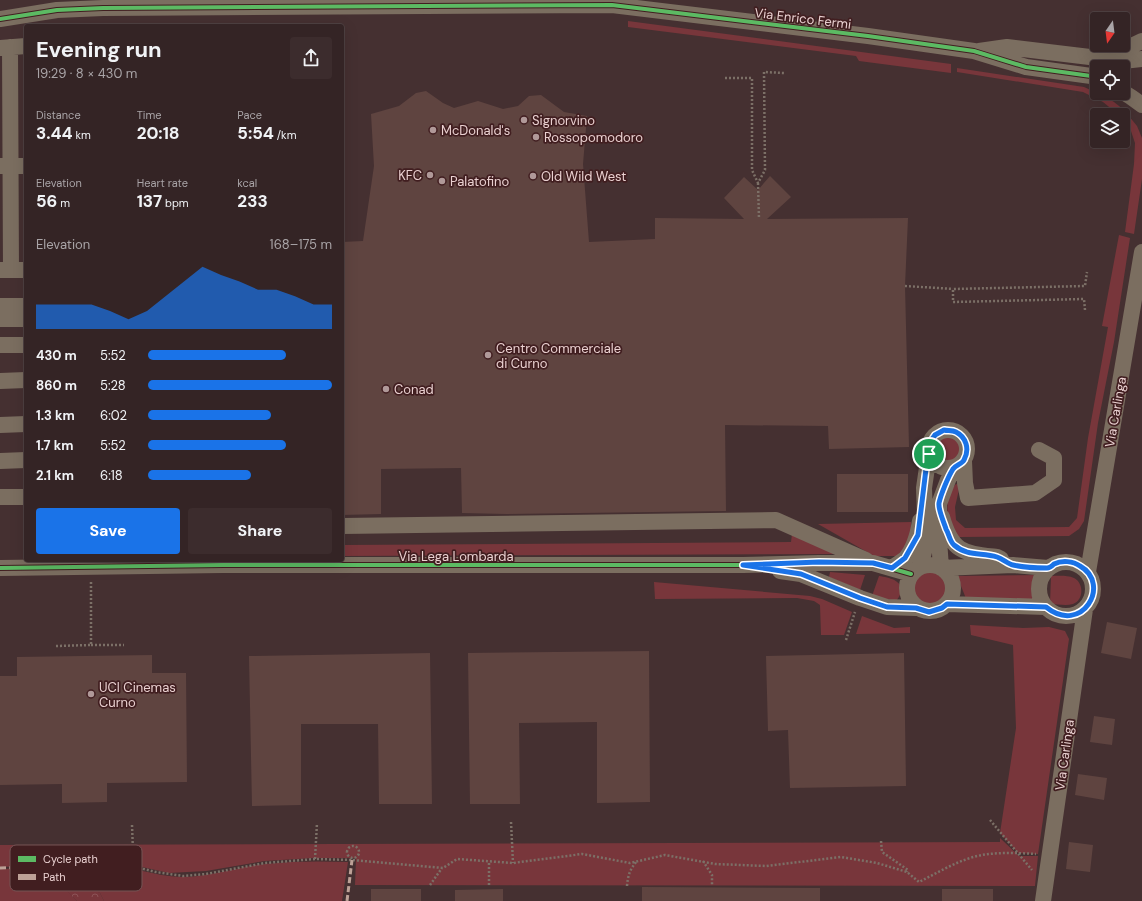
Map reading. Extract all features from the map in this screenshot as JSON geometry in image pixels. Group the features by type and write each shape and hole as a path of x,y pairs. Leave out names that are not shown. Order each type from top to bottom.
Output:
{"street":[{"name":"Via Enrico Fermi","path":"0,19 57,10 103,8 612,2 974,51 1026,67 1090,76"},
{"path":"1096,58 1119,52 1142,41"},
{"path":"12,270 12,166 5,48 24,46"},
{"name":"Via Enrico Fermi","path":"974,51 1007,47 1123,61 1142,58"},
{"path":"1130,96 1142,105"},
{"name":"Via Carlinga","path":"1043,901 1085,609 1090,603 1093,595 1094,587 1088,572 1142,252"},
{"path":"0,306 24,306"},
{"path":"0,319 24,319"},
{"path":"0,345 24,345"},
{"path":"0,381 24,380"},
{"path":"0,425 24,424"},
{"path":"892,568 905,558 918,535 929,454 929,444 935,435 944,430 954,431 963,437 968,448 948,480 939,504 941,568 951,578 953,585 953,592 947,604"},
{"path":"959,464 968,498 1035,493 1054,480 1054,458 1039,450"},
{"path":"929,454 934,463 943,468 959,464"},
{"path":"0,461 24,460"},
{"path":"916,608 907,596 906,588 907,581 916,570 926,544 924,488"},
{"path":"0,498 24,497"},
{"path":"939,504 944,523 953,544 969,554 997,557 1013,565"},
{"path":"344,526 776,520 873,563"},
{"path":"1085,609 1077,614 1069,616 1052,612 1046,607 1040,595 1040,582 1042,575 1048,568 1056,563 1064,561 1077,564 1088,572"},
{"path":"24,568 45,562"},
{"name":"Via Lega Lombarda","path":"0,568 90,568 223,565 743,565 819,562 873,563 892,568 916,570 927,565 941,568 1013,565 1048,568"},
{"name":"Via Lega Lombarda","path":"743,565 801,574 860,598 887,607 916,608 929,612 942,608 947,604 1046,607"}],"path":[{"path":"758,183 765,170 764,72 784,73"},
{"path":"725,78 752,78 752,170 758,183 759,219"},
{"path":"905,286 953,289 1085,286 1086,272"},
{"path":"953,289 952,302 1084,299 1085,310"},
{"path":"90,568 91,645"},
{"path":"56,646 124,645"},
{"path":"990,820 1035,873"},
{"path":"512,822 513,863"},
{"path":"315,859 317,823"},
{"path":"132,825 133,845"},
{"path":"881,841 882,852 908,870 919,882 965,860 982,855 1018,853 1050,855"},
{"path":"352,846 357,848 359,852 356,857 352,859 346,853 348,847 352,846"},
{"path":"430,885 443,868 457,859 513,863 582,854 630,863 665,855 715,864 766,866 842,857 908,870"},
{"path":"142,868 169,875 182,876 206,874 265,863 315,859 352,859 443,868"},
{"path":"489,861 489,885"},
{"path":"627,886 630,871 638,861"},
{"path":"703,861 712,875 712,886"}],"green space":[{"path":"628,21 951,64 951,73 859,61 856,56 628,27"},
{"path":"957,68 1084,87 1090,90 1090,96 1083,92 957,72"},
{"path":"1099,100 1111,100 1122,108 1110,108"},
{"path":"1130,117 1137,126 1142,138 1142,179 1134,234 1125,232 1134,164 1135,143 1131,131"},
{"path":"1119,235 1130,238 1114,342 1098,423 1084,521 1079,529 1069,536 959,537 948,528 947,511 950,493 956,484 960,485 955,507 956,520 965,528 1069,527 1077,518 1088,438 1108,327 1102,326"},
{"path":"947,437 956,441 960,450 956,459 947,463 938,459 934,450 938,441"},
{"path":"911,522 911,534 900,556 874,556 818,524"},
{"path":"792,534 839,554 344,556 344,545 791,542"},
{"path":"830,572 865,575 860,590 829,577"},
{"path":"932,572 939,574 944,579 946,589 944,599 939,604 926,606 919,604 914,599 912,586 914,579 919,574"},
{"path":"1043,575 1040,587 1041,599 967,601 957,576"},
{"path":"879,576 895,580 901,586 900,595 896,601 872,596"},
{"path":"1051,576 1068,576 1077,580 1081,587 1081,595 1077,602 1067,605 1050,604"},
{"path":"654,582 810,596 822,599 852,612 844,635 821,635 820,605 814,601 797,598 655,599"},
{"path":"862,616 894,628 910,627 910,633 856,634"},
{"path":"970,625 1023,628 1049,627 1065,631 1069,639 1038,854 1018,853 1000,833 1016,728 1013,645 971,635"},
{"path":"1000,838 1019,856 1038,856 1035,886 355,885 356,858 313,858 265,861 206,871 169,873 142,867 142,845 10,845 10,867 0,867 0,845 1000,842"},
{"path":"348,862 342,901 104,901 100,893 93,891 142,891 142,870 171,876 192,877 255,865 275,863"},
{"path":"0,869 10,869 10,891 67,891 77,901 0,901"},
{"path":"66,891 96,891 100,893 104,901 77,901"}],"building":[{"path":"426,91 443,103 454,108 478,101 503,109 518,106 529,96 541,95 564,112 587,116 583,164 589,242 655,239 655,218 744,219 724,198 744,177 758,190 770,176 791,197 767,219 908,218 905,286 909,447 829,449 828,426 725,425 726,511 506,514 462,513 461,468 381,469 381,514 344,515 344,242 363,241 374,166 371,114 399,106 416,93"},
{"path":"837,474 908,474 908,512 837,512"},
{"path":"1107,622 1137,628 1131,659 1101,653"},
{"path":"649,651 650,802 597,803 597,722 519,723 520,804 470,804 468,653"},
{"path":"430,653 432,804 379,804 378,724 301,724 301,805 252,806 249,656"},
{"path":"904,653 906,786 790,788 788,730 768,731 766,656"},
{"path":"152,655 152,673 186,673 187,782 107,783 107,802 62,803 62,784 0,785 0,676 17,676 17,657"},
{"path":"1094,716 1115,719 1112,745 1090,742"},
{"path":"1078,774 1107,778 1104,800 1075,795"},
{"path":"1069,842 1093,845 1090,872 1066,869"},
{"path":"642,887 820,888 820,901 642,901"},
{"path":"371,889 421,889 421,901 371,901"},
{"path":"503,889 503,901 455,901 455,890"},
{"path":"942,889 993,889 993,901 942,901"}],"marked path":[{"path":"347,901 352,860"},
{"path":"0,868 10,868"}],"cycle path":[{"path":"0,19 57,10 103,8 612,5 868,36 974,51 1026,67 1090,76"},
{"path":"0,568 223,565 743,565 873,563 911,574"}],"place":[{"name":"Signorvino","path":"524,120"},
{"name":"McDonald's","path":"433,130"},
{"name":"Rossopomodoro","path":"536,137"},
{"name":"KFC","path":"430,175"},
{"name":"Old Wild West","path":"533,176"},
{"name":"Palatofino","path":"442,181"},
{"name":"Centro Commerciale di Curno","path":"488,355"},
{"name":"Conad","path":"386,389"},
{"name":"UCI Cinemas Curno","path":"91,694"}],"route":[{"path":"944,430 954,431 963,437 968,448 964,461 954,468 939,504 944,523 953,544 969,554 997,557 1013,565 1048,568 1056,563 1064,561 1073,562 1088,572 1092,579 1094,587 1093,595 1090,603 1085,609 1077,614 1069,616 1052,612 1046,607 947,604 936,611 929,612 916,608 887,607 860,598 801,574 743,565 819,562 873,563 892,568 905,558 918,535 929,454 929,444 935,435 944,430"}]}
